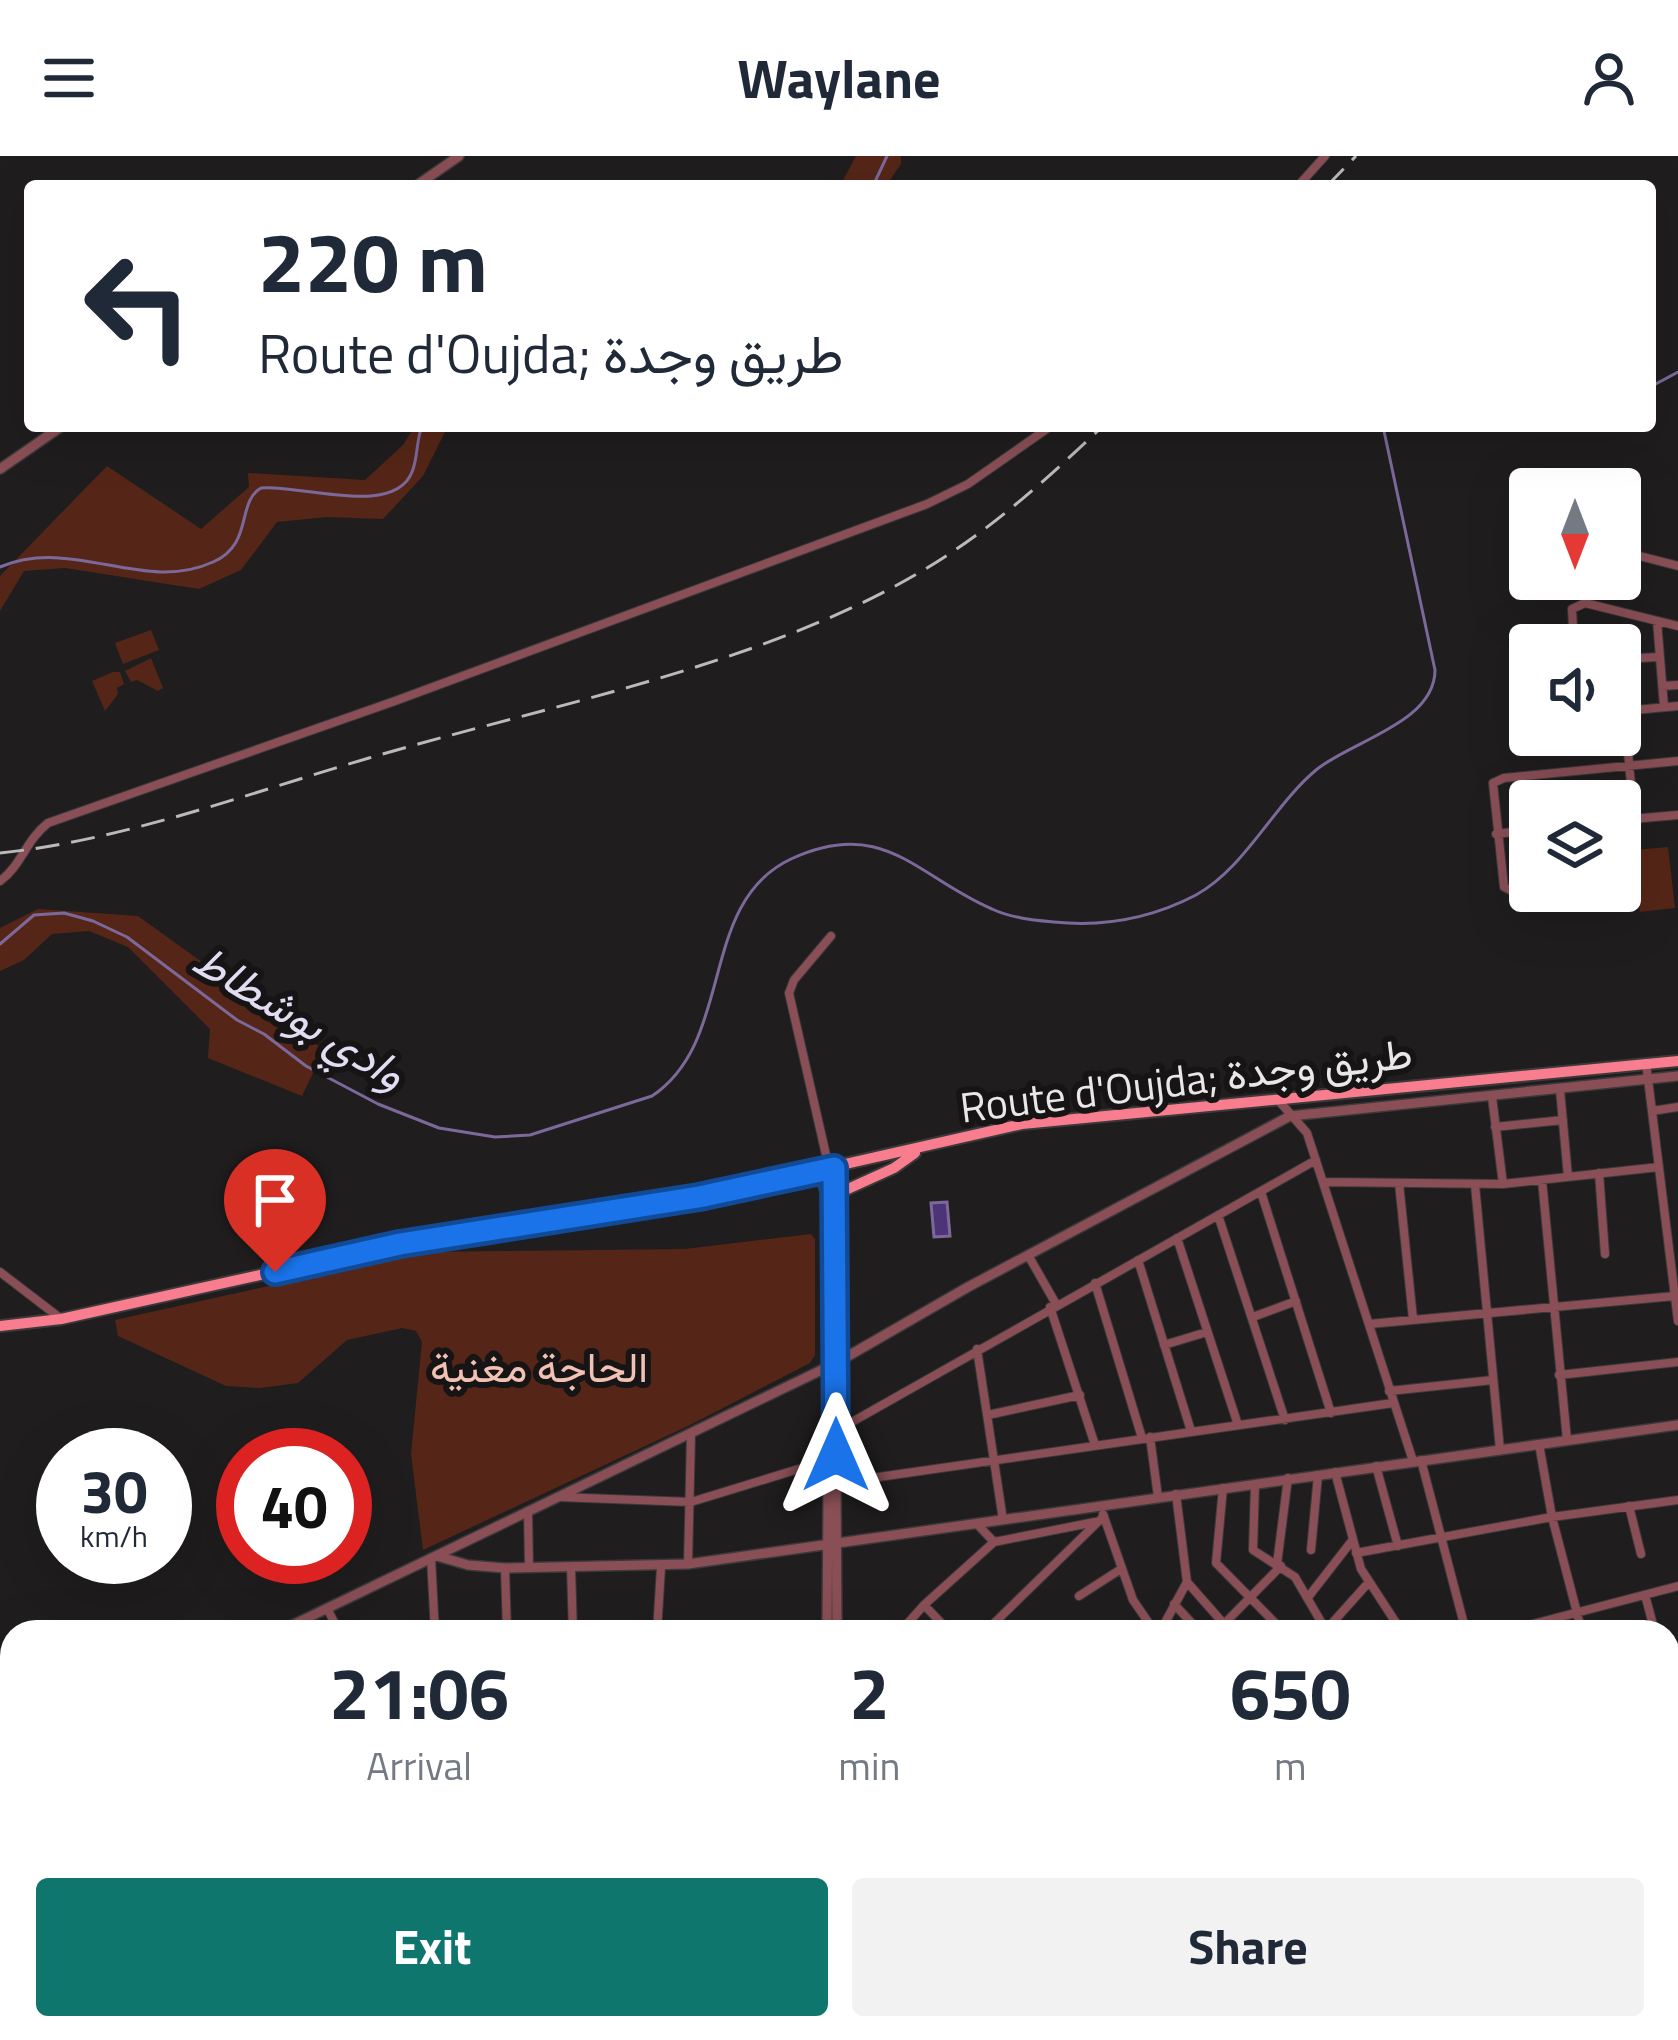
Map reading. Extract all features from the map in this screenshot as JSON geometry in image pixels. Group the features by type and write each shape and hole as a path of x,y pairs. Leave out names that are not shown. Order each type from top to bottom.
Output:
{"main road":[{"name":"Route d'Oujda; طريق وجدة","path":"0,1326 61,1319 400,1244 654,1205 1022,1124 1678,1061"},
{"path":"832,1196 895,1168 918,1150"}],"street":[{"path":"425,180 459,156"},
{"path":"1303,180 1325,156"},
{"path":"0,470 54,432"},
{"path":"0,881 14,870 23,850 47,824 927,504 968,484 1042,432"},
{"path":"1641,556 1678,566"},
{"path":"1573,624 1572,613 1580,604 1678,626"},
{"path":"1657,621 1664,707"},
{"path":"1641,658 1660,657"},
{"path":"1663,686 1678,685"},
{"path":"1628,780 1627,714 1678,706"},
{"path":"1509,890 1504,887 1496,834 1491,788 1496,780 1678,760"},
{"path":"1641,818 1678,815"},
{"path":"1496,834 1509,832"},
{"path":"831,936 794,980 789,993 832,1196 828,1460 832,1484"},
{"path":"1646,1063 1672,1228 1678,1322"},
{"path":"300,1620 832,1365 1290,1116 1678,1076"},
{"path":"1560,1090 1568,1177"},
{"path":"1276,1097 1307,1133 1393,1403 1417,1461 1463,1620"},
{"path":"1492,1097 1503,1184"},
{"path":"1652,1111 1678,1107"},
{"path":"1307,1133 1315,1113"},
{"path":"1496,1127 1563,1120"},
{"path":"836,1431 1316,1160"},
{"path":"1324,1181 1503,1184 1659,1167"},
{"path":"1599,1173 1605,1255"},
{"path":"1542,1180 1567,1440"},
{"path":"1399,1183 1413,1319"},
{"path":"1474,1185 1500,1450"},
{"path":"1663,1189 1678,1188"},
{"path":"1261,1192 1330,1413"},
{"path":"1218,1215 1285,1420"},
{"path":"1177,1238 1238,1425"},
{"path":"1028,1255 1053,1306 1095,1445"},
{"path":"1138,1260 1191,1431"},
{"path":"0,1272 61,1319"},
{"path":"1095,1282 1146,1438 1158,1497"},
{"path":"1369,1324 1675,1296"},
{"path":"1252,1317 1296,1301"},
{"path":"1163,1345 1208,1332"},
{"path":"977,1349 1004,1520"},
{"path":"1559,1375 1678,1362"},
{"path":"828,1620 836,1431 832,1365"},
{"path":"1389,1391 1493,1380"},
{"path":"987,1415 1080,1394"},
{"path":"832,1484 1393,1403"},
{"path":"911,1620 994,1542 1158,1497 1678,1424"},
{"path":"688,1564 691,1434"},
{"path":"1539,1444 1578,1620"},
{"path":"556,1497 691,1502 828,1460"},
{"path":"1376,1466 1398,1546"},
{"path":"1335,1472 1356,1553 1394,1620"},
{"path":"1311,1550 1318,1473"},
{"path":"1233,1620 1279,1565 1288,1478"},
{"path":"1255,1482 1252,1546 1295,1577 1320,1620"},
{"path":"1223,1488 1216,1562 1273,1620"},
{"path":"1176,1494 1187,1582 1220,1620"},
{"path":"1356,1553 1552,1517 1678,1500"},
{"path":"1630,1506 1641,1553"},
{"path":"528,1511 530,1568"},
{"path":"434,1557 505,1568 661,1567 1004,1520 1100,1515"},
{"path":"1100,1515 1146,1620"},
{"path":"997,1620 1100,1515"},
{"path":"977,1524 994,1542"},
{"path":"1308,1597 1352,1541"},
{"path":"831,1546 836,1620"},
{"path":"434,1557 435,1620"},
{"path":"658,1620 661,1567"},
{"path":"505,1568 507,1620"},
{"path":"572,1568 573,1620"},
{"path":"1078,1596 1121,1569"},
{"path":"1164,1620 1187,1582"},
{"path":"1336,1620 1369,1582"},
{"path":"1548,1620 1678,1586"},
{"path":"1645,1594 1652,1620"},
{"path":"1174,1604 1189,1620"},
{"path":"924,1605 938,1620"},
{"path":"326,1606 333,1620"}],"green space":[{"path":"856,156 901,156 890,180 843,180"},
{"path":"411,432 445,432 423,476 383,519 277,522 241,570 199,589 65,568 24,571 0,611 0,576 107,466 201,529 249,487 248,473 365,480"},
{"path":"151,630 159,650 123,664 115,643"},
{"path":"151,658 163,688 158,691 137,680 131,682 125,671"},
{"path":"120,672 124,684 105,711 92,681"},
{"path":"1668,847 1675,908 1641,912 1641,849"},
{"path":"38,909 138,916 324,1050 302,1096 208,1058 210,1029 128,947 89,931 52,934 24,960 0,971 0,928"},
{"name":"الحاجة مغنية","path":"811,1234 815,1239 815,1355 810,1363 690,1425 423,1550 411,1454 422,1342 416,1331 402,1328 347,1340 298,1383 260,1388 226,1386 118,1336 115,1320 422,1252 685,1249"}],"shaded area":[{"path":"947,1202 950,1236 934,1237 931,1203"}],"waterway":[{"path":"876,180 887,156"},
{"name":"وادي بوشطاط","path":"1656,384 1678,372"},
{"path":"0,567 54,558 160,572 213,562 234,545 253,494 261,488 344,496 386,493 402,486 412,472 420,432"},
{"name":"وادي بوشطاط","path":"0,944 34,915 64,913 93,921 127,937 306,1066 378,1104 439,1128 495,1137 530,1135 652,1096 678,1072 696,1042 741,907 761,880 791,859 823,847 876,847 992,909 1023,918 1091,923 1162,910 1213,883 1316,770 1407,717 1431,688 1435,670 1384,432"}],"railway":[{"path":"1333,180 1356,156"},
{"path":"0,853 94,838 186,814 655,679 797,631 864,602 951,553 1019,502 1096,432"}],"route":[{"path":"275,1272 400,1244 699,1197 834,1168 836,1455"}]}
